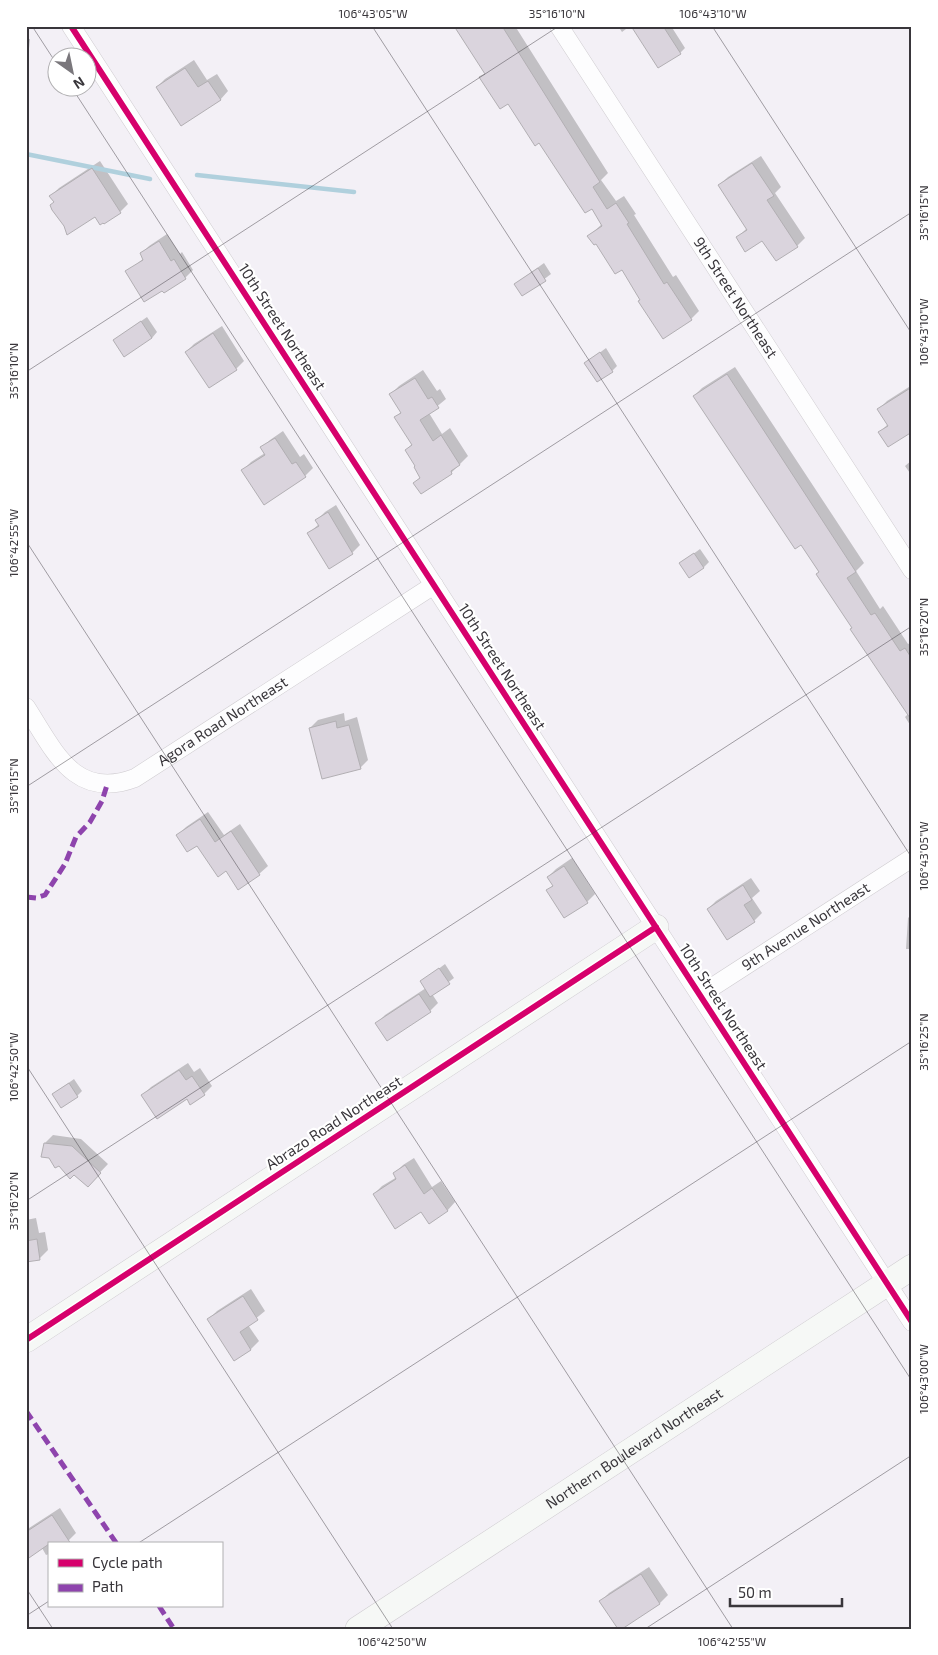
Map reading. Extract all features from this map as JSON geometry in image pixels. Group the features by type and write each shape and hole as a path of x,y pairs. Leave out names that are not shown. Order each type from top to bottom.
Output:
{"street":[{"name":"10th Street Northeast","path":"72,26 912,1322"},
{"name":"9th Street Northeast","path":"559,26 912,570"},
{"name":"Agora Road Northeast","path":"26,707 56,754 68,768 91,782 107,785 121,783 135,778 434,585"},
{"name":"9th Avenue Northeast","path":"700,995 912,858"},
{"name":"Abrazo Road Northeast","path":"26,1340 656,927"},
{"name":"Northern Boulevard Northeast","path":"358,1629 912,1267"}],"building":[{"path":"454,26 502,26 600,182 593,187 607,209 616,203 664,284 667,282 692,320 663,339 638,301 640,300 622,270 615,274 596,244 594,245 587,236 602,226 592,209 585,213 539,143 535,146 508,104 500,109 479,77 485,74"},
{"path":"631,26 663,26 681,54 658,68"},
{"path":"185,68 198,87 208,81 221,100 181,126 156,87"},
{"path":"752,163 774,196 767,200 798,247 776,261 762,241 745,252 736,237 747,230 718,185"},
{"path":"92,168 121,213 100,225 95,217 67,235 64,226 52,210 50,205 54,202 49,196"},
{"path":"159,241 171,261 174,259 186,279 164,293 162,291 144,302 125,271 143,260 140,253"},
{"path":"538,268 546,281 522,296 514,284"},
{"path":"141,321 152,338 124,357 113,340"},
{"path":"213,333 237,370 209,388 185,352"},
{"path":"600,352 613,372 597,382 584,363"},
{"path":"727,374 856,572 847,578 871,615 875,613 900,651 905,648 912,659 912,721 850,629 852,628 816,574 819,572 801,545 795,549 693,396"},
{"path":"415,378 428,399 432,397 439,408 420,420 433,441 441,435 460,465 451,471 452,474 421,494 413,483 420,478 405,450 412,445 394,417 401,413 389,394"},
{"path":"912,387 912,432 888,447 878,432 888,426 877,409"},
{"path":"275,438 292,464 296,462 306,477 264,505 241,470 265,455 260,447"},
{"path":"328,512 353,554 329,569 307,533 319,526 315,520"},
{"path":"694,553 704,568 689,578 679,563"},
{"path":"336,721 337,728 349,725 361,769 322,779 309,728"},
{"path":"200,819 215,842 231,831 260,875 238,890 226,871 218,877 197,846 187,852 176,835"},
{"path":"564,866 588,903 564,918 546,890 553,886 547,877"},
{"path":"743,885 752,900 744,905 755,922 727,940 707,909"},
{"path":"439,968 450,984 430,997 420,981"},
{"path":"419,994 431,1012 387,1041 375,1023"},
{"path":"179,1070 186,1080 192,1076 205,1095 190,1105 187,1099 157,1119 141,1095"},
{"path":"69,1083 78,1097 61,1108 52,1094"},
{"path":"44,1143 72,1146 101,1173 88,1187 74,1175 70,1179 59,1166 55,1168 49,1158 41,1157"},
{"path":"405,1165 424,1194 432,1188 448,1211 429,1224 421,1212 395,1229 373,1194 396,1179 393,1173"},
{"path":"37,1239 40,1260 26,1262 26,1241"},
{"path":"243,1296 258,1320 240,1332 251,1350 234,1361 207,1319"},
{"path":"52,1515 70,1542 48,1542 48,1545 26,1560 26,1532"},
{"path":"641,1574 660,1604 622,1629 618,1629 599,1601"}],"waterway":[{"path":"26,154 150,179"},
{"path":"197,175 354,192"}],"marked path":[{"path":"26,897 36,898 45,895 65,864 76,837 90,822 102,801 107,785"},
{"path":"26,1411 116,1542"},
{"path":"160,1608 174,1629"}],"cycle path":[{"path":"71,26 912,1322"},
{"path":"26,1340 656,927"}]}
